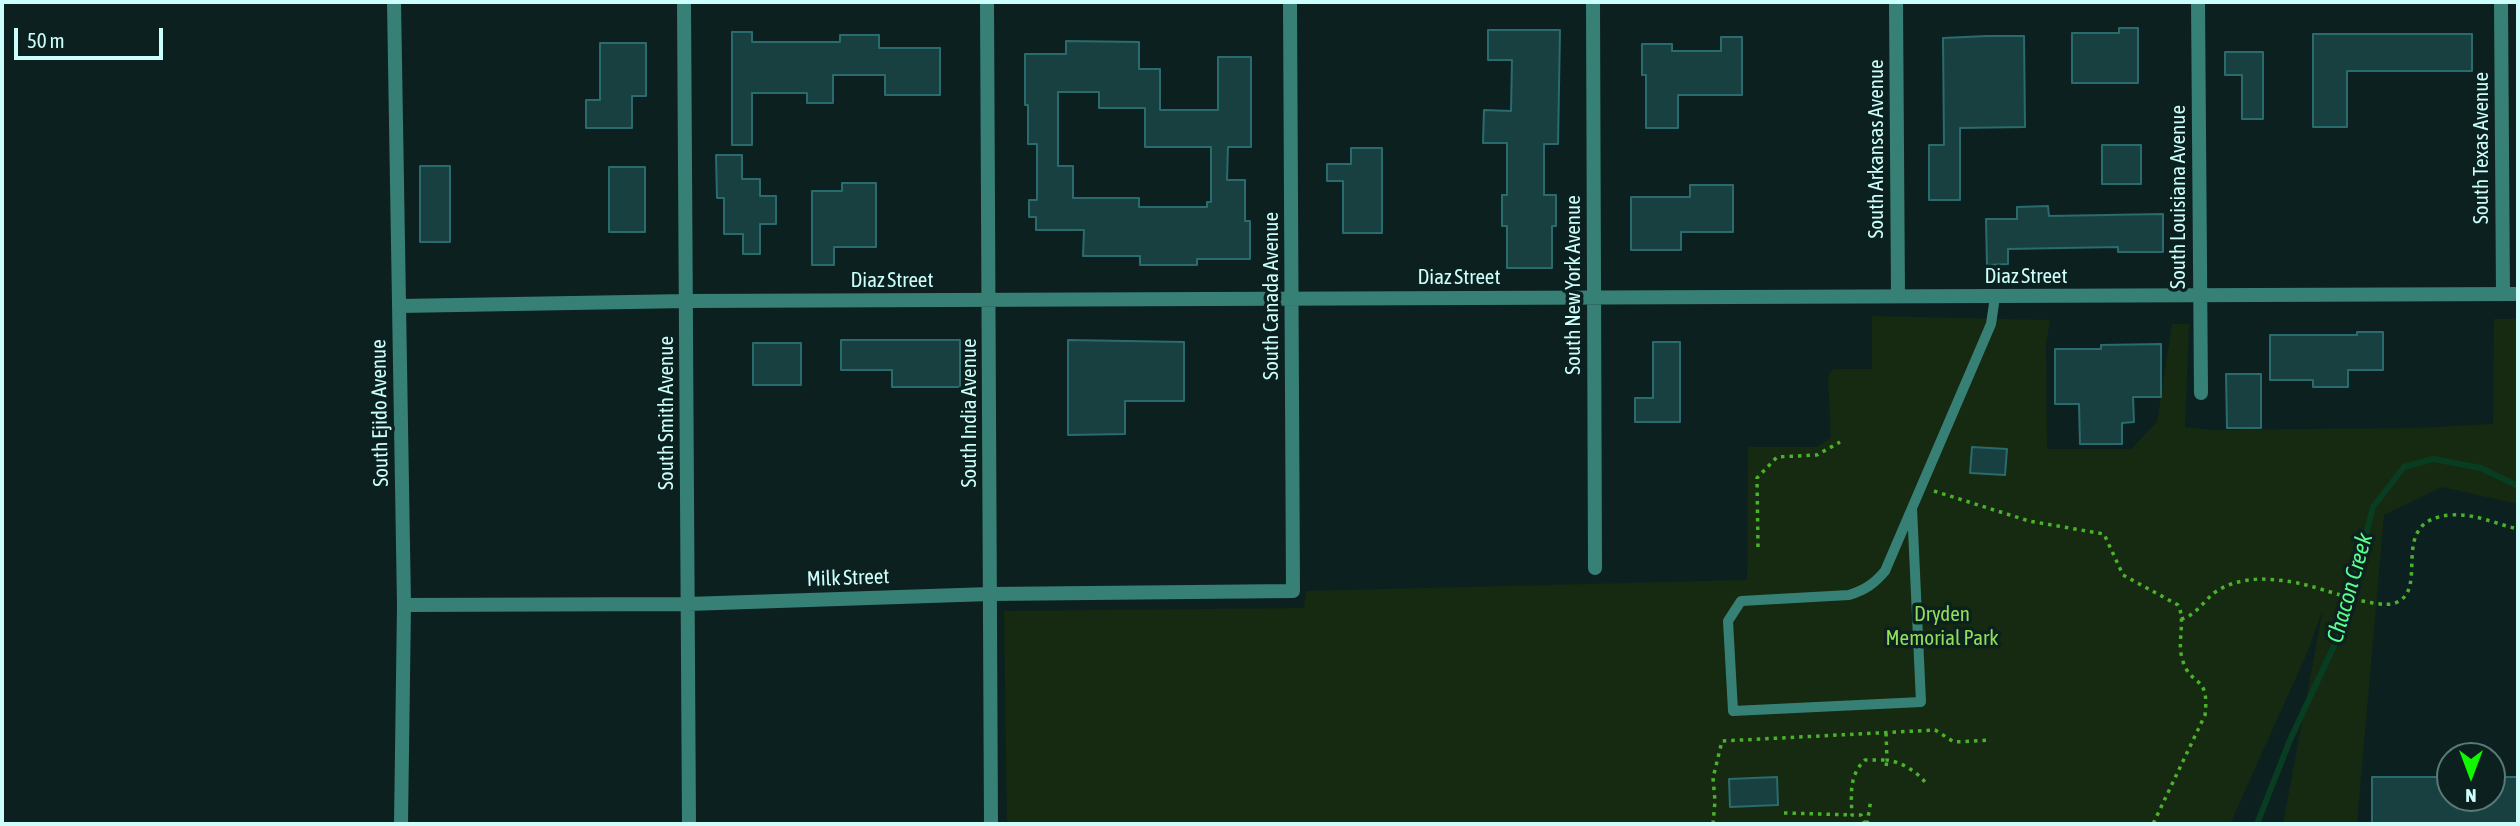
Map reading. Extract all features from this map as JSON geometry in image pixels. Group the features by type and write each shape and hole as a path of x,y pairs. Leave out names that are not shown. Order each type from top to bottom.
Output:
{"street":[{"name":"South Ejido Avenue","path":"394,2 404,605 401,824"},
{"name":"South Smith Avenue","path":"684,2 689,824"},
{"name":"South India Avenue","path":"987,2 991,824"},
{"name":"South Canada Avenue","path":"1290,2 1293,591"},
{"name":"South New York Avenue","path":"1592,2 1595,568"},
{"name":"South Arkansas Avenue","path":"1896,2 1898,296"},
{"name":"South Louisiana Avenue","path":"2199,2 2201,393"},
{"name":"South Texas Avenue","path":"2501,2 2502,294"},
{"name":"Diaz Street","path":"400,306 687,301 2518,294"},
{"name":"Milk Street","path":"404,605 688,604 990,594 1293,591"}],"lane":[{"path":"1912,508 1921,702 1732,711 1728,621 1741,601 1849,595 1864,591 1875,583 1885,570 1991,324 1995,297"}],"path":[{"path":"1758,547 1757,478 1777,457 1817,455 1840,442"},
{"path":"1933,490 2029,521 2104,534 2123,575 2178,604 2182,612 2179,639 2182,659 2188,674 2202,684 2207,696 2206,715 2153,824"},
{"path":"2181,619 2188,617 2215,593 2235,582 2262,579 2302,584 2375,603 2394,604 2404,598 2410,584 2412,545 2417,532 2430,520 2450,515 2475,517 2518,530"},
{"path":"1713,824 1716,801 1713,778 1722,741 1935,730 1954,742 1991,740"},
{"path":"1886,733 1886,767"},
{"path":"1852,815 1851,788 1854,775 1859,765 1866,760 1895,761 1926,782"},
{"path":"1866,824 1871,799"},
{"path":"1784,813 1861,815 1866,824"}],"green space":[{"name":"Dryden Memorial Park","path":"1872,316 2050,320 2046,344 2047,449 2131,449 2157,422 2172,324 2189,324 2185,427 2211,430 2415,428 2493,424 2494,319 2518,319 2518,504 2442,487 2384,515 2357,824 2283,824 2323,609 2307,653 2230,824 1007,824 1004,611 1304,608 1306,591 1747,580 1748,447 1816,447 1831,438 1828,376 1833,369 1872,369"}],"building":[{"path":"2119,28 2138,28 2138,83 2072,83 2072,33 2119,33"},
{"path":"1488,30 1560,30 1558,144 1544,144 1544,195 1556,195 1556,226 1552,226 1552,268 1507,268 1507,226 1502,226 1502,195 1507,195 1507,143 1483,143 1484,110 1511,111 1512,60 1488,60"},
{"path":"732,32 752,32 752,42 840,42 840,35 879,35 879,48 940,48 940,95 885,95 885,75 833,75 833,103 807,103 807,93 752,93 752,145 732,145"},
{"path":"2313,34 2472,34 2472,71 2347,71 2347,127 2313,127"},
{"path":"2024,36 2025,127 1960,128 1960,200 1929,200 1929,145 1944,145 1943,38"},
{"path":"1721,37 1742,37 1742,95 1678,95 1678,128 1646,128 1646,75 1642,75 1642,44 1672,44 1672,51 1721,51"},
{"path":"1066,41 1139,42 1139,69 1160,69 1160,110 1218,110 1218,57 1251,57 1251,147 1228,147 1227,180 1245,180 1245,221 1250,221 1250,259 1197,259 1197,265 1140,265 1140,256 1083,256 1084,230 1036,230 1036,217 1029,217 1029,200 1037,200 1037,144 1028,144 1025,54 1066,54","holes":["1058,92 1099,92 1099,108 1145,108 1145,147 1211,147 1211,202 1207,202 1207,207 1139,207 1139,198 1073,198 1073,166 1058,166"]},
{"path":"600,43 646,43 646,96 632,96 632,128 586,128 586,100 600,100"},
{"path":"2225,52 2263,52 2263,119 2242,119 2242,75 2225,75"},
{"path":"2102,145 2141,145 2141,184 2102,184"},
{"path":"1351,148 1382,148 1382,233 1343,233 1343,181 1327,181 1327,164 1351,164"},
{"path":"716,155 742,155 742,179 760,179 760,196 776,196 776,224 760,224 760,254 743,254 743,234 724,234 724,198 717,198"},
{"path":"420,166 450,166 450,242 420,242"},
{"path":"609,167 645,167 645,232 609,232"},
{"path":"842,183 876,183 876,247 834,247 834,265 812,265 812,191 842,191"},
{"path":"1690,185 1733,185 1733,232 1681,232 1681,250 1631,250 1631,197 1690,197"},
{"path":"2048,206 2049,216 2163,214 2163,252 2118,252 2118,247 2008,249 2008,264 1987,265 1986,219 2017,219 2017,207"},
{"path":"2357,332 2383,332 2383,370 2348,370 2348,387 2313,387 2313,380 2270,380 2270,335 2357,335"},
{"path":"841,340 960,340 960,387 892,387 892,370 841,370"},
{"path":"1068,340 1184,342 1184,401 1125,401 1125,434 1068,435"},
{"path":"1653,342 1680,342 1680,422 1635,422 1635,398 1653,398"},
{"path":"753,343 801,343 801,385 753,385"},
{"path":"2161,344 2161,397 2133,397 2134,422 2122,423 2122,444 2080,444 2079,404 2055,404 2055,349 2101,349 2101,345"},
{"path":"2226,374 2261,374 2261,428 2227,428"},
{"path":"1972,447 2007,449 2005,475 1970,473"},
{"path":"1777,777 1778,805 1730,807 1729,779"},
{"path":"2372,777 2436,777 2436,812 2506,812 2506,777 2518,777 2518,824 2372,824"}],"waterway":[{"name":"Chacon Creek","path":"2257,824 2290,740 2341,631 2373,507 2404,467 2433,459 2481,468 2518,486"}]}
